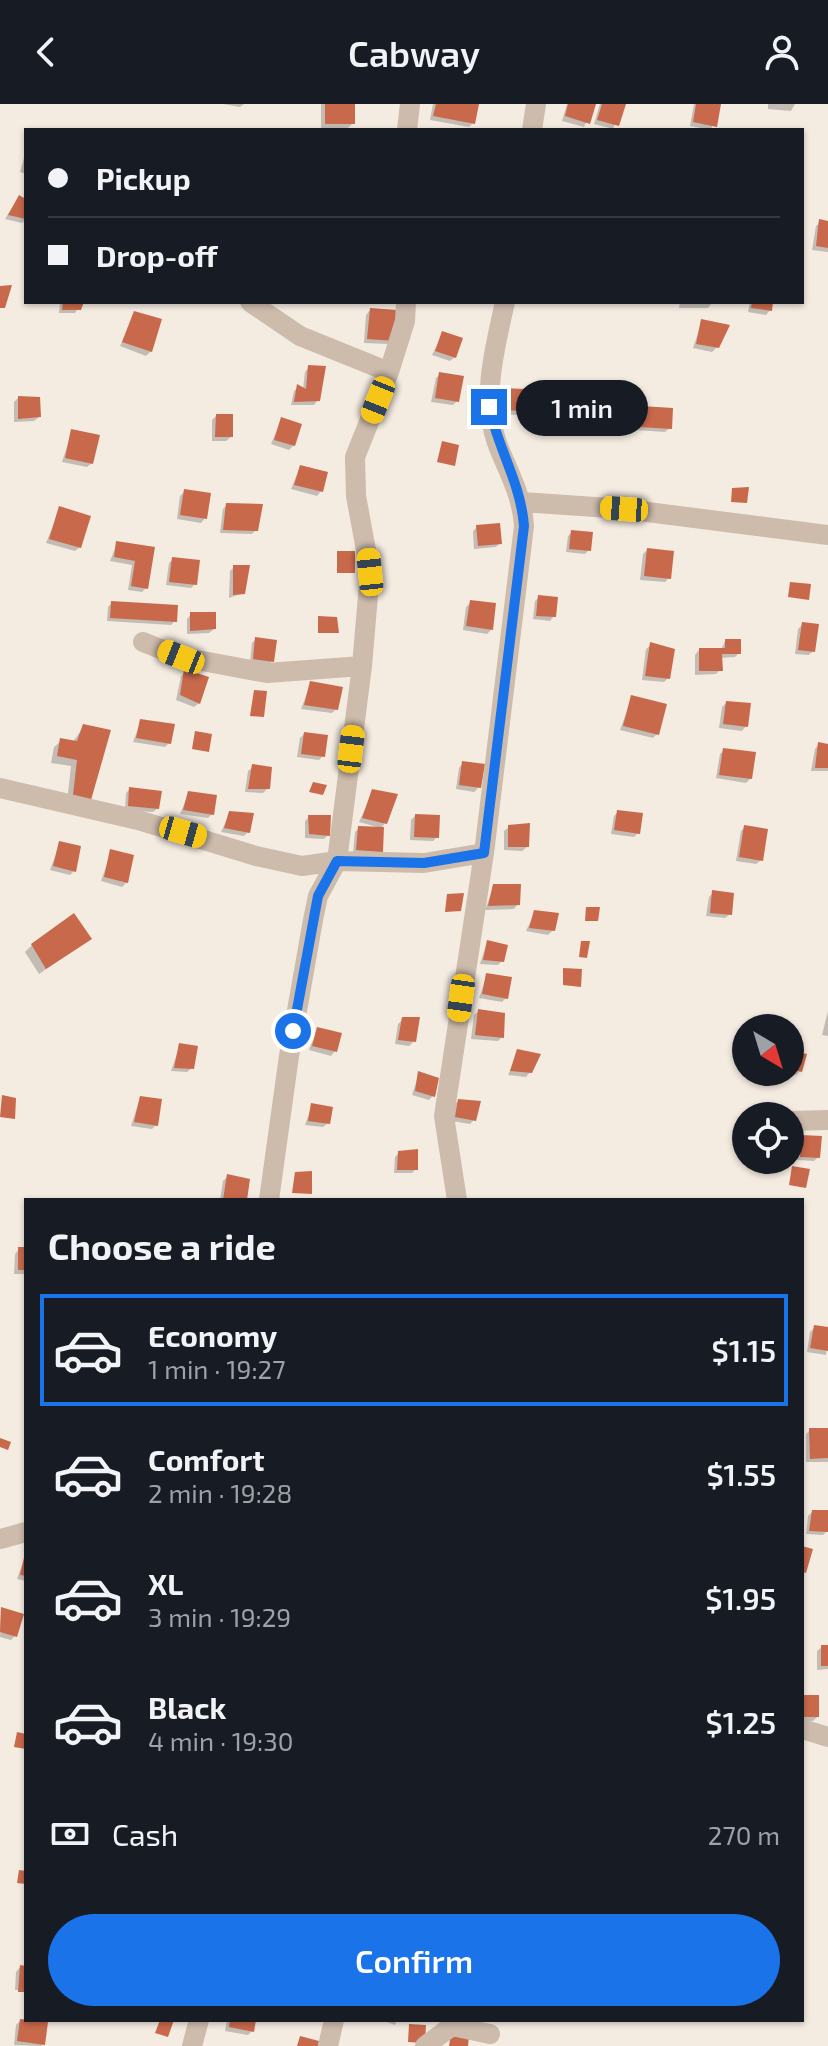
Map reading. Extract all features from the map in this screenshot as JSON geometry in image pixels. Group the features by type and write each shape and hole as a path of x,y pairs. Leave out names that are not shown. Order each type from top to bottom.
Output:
{"street":[{"path":"407,128 410,104"},
{"path":"532,128 536,104"},
{"path":"253,304 300,336 389,372"},
{"path":"269,1198 289,1056 313,920 318,896 337,861 362,666 370,572 353,472 355,457 389,372 405,321 406,304"},
{"path":"457,1198 444,1116 484,853 524,526 522,502 497,442 489,407 493,359 505,304"},
{"path":"522,502 624,509 828,535"},
{"path":"143,642 181,657 267,673 362,666"},
{"path":"0,788 138,820 256,856 302,866 337,861 424,863 484,853"},
{"path":"804,1121 828,1120"},
{"path":"0,1539 24,1533"},
{"path":"804,1730 828,1737"},
{"path":"192,2046 198,2022"},
{"path":"328,2046 334,2022"},
{"path":"425,2046 452,2026 490,2034"}],"building":[{"path":"325,104 355,104 355,124 325,124"},
{"path":"436,104 479,104 475,124 433,116"},
{"path":"568,104 596,104 590,124 565,116"},
{"path":"602,104 626,104 619,126 597,120"},
{"path":"696,104 721,104 717,127 693,122"},
{"path":"19,195 24,198 24,219 8,215"},
{"path":"819,219 828,221 828,248 816,246"},
{"path":"12,285 5,308 0,308 0,286"},
{"path":"63,304 83,304 81,310 62,310"},
{"path":"752,304 773,304 772,311 751,308"},
{"path":"370,308 398,310 395,341 367,339"},
{"path":"134,311 162,319 152,352 122,342"},
{"path":"701,319 730,325 719,348 696,344"},
{"path":"442,331 463,338 456,358 435,351"},
{"path":"308,365 326,366 320,401 294,402 297,384 306,389"},
{"path":"439,372 464,376 459,402 435,398"},
{"path":"503,388 525,389 524,411 502,410"},
{"path":"18,396 40,397 41,417 18,419"},
{"path":"641,406 673,408 672,429 639,427"},
{"path":"216,414 233,414 233,437 215,437"},
{"path":"281,417 302,424 295,446 274,440"},
{"path":"71,429 100,435 93,464 65,458"},
{"path":"442,441 459,445 455,466 437,462"},
{"path":"300,465 328,472 323,492 294,485"},
{"path":"749,487 747,503 731,502 732,488"},
{"path":"184,489 211,493 207,519 180,515"},
{"path":"226,503 263,504 258,531 223,530"},
{"path":"59,506 91,516 81,548 49,539"},
{"path":"500,523 502,544 478,546 476,525"},
{"path":"571,530 593,532 591,551 569,549"},
{"path":"116,541 155,547 148,589 131,586 135,561 114,557"},
{"path":"647,548 674,551 671,579 644,576"},
{"path":"337,551 355,551 355,573 337,573"},
{"path":"172,557 200,560 197,585 169,582"},
{"path":"233,565 250,565 245,594 233,595"},
{"path":"790,582 811,584 809,600 788,597"},
{"path":"538,595 558,597 556,617 536,616"},
{"path":"470,600 496,603 493,630 466,626"},
{"path":"111,601 178,605 177,622 110,618"},
{"path":"190,612 216,612 216,629 190,631"},
{"path":"318,616 337,617 339,633 318,633"},
{"path":"802,622 819,624 815,652 798,650"},
{"path":"255,637 277,640 274,662 253,659"},
{"path":"725,639 741,639 741,654 722,654 723,671 699,671 699,648 725,648"},
{"path":"650,642 675,649 670,679 645,676"},
{"path":"184,669 209,677 200,704 180,695"},
{"path":"310,681 343,687 338,710 304,705"},
{"path":"254,690 267,691 264,717 250,716"},
{"path":"631,695 667,704 659,735 623,726"},
{"path":"726,701 751,703 748,727 723,724"},
{"path":"140,719 175,724 171,744 136,738"},
{"path":"83,724 111,730 91,800 73,795 77,760 57,756 60,738 77,741"},
{"path":"195,731 212,734 209,752 192,749"},
{"path":"304,732 328,735 325,757 301,754"},
{"path":"818,742 828,744 828,768 815,768"},
{"path":"723,748 756,752 752,779 719,775"},
{"path":"462,761 485,764 481,788 459,785"},
{"path":"252,764 272,767 270,789 248,789"},
{"path":"313,782 327,785 323,795 309,792"},
{"path":"129,787 162,791 159,809 128,806"},
{"path":"372,789 398,794 387,824 362,818"},
{"path":"188,791 217,795 214,815 183,810"},
{"path":"617,810 643,813 640,834 614,830"},
{"path":"229,811 254,813 250,833 224,828"},
{"path":"415,814 440,815 439,838 414,837"},
{"path":"308,815 331,815 330,836 309,834"},
{"path":"530,823 529,847 508,847 508,825"},
{"path":"744,825 768,829 763,861 739,857"},
{"path":"358,826 384,827 383,852 356,850"},
{"path":"59,841 81,846 76,872 53,866"},
{"path":"110,849 134,855 128,883 104,877"},
{"path":"493,884 521,884 520,905 488,906"},
{"path":"712,890 734,893 732,915 710,913"},
{"path":"464,893 461,911 445,912 447,894"},
{"path":"586,907 600,907 598,921 585,921"},
{"path":"534,910 559,913 555,931 529,928"},
{"path":"74,913 92,939 46,969 31,944"},
{"path":"487,940 508,945 504,962 483,960"},
{"path":"581,941 590,941 587,958 579,957"},
{"path":"563,968 582,969 581,987 563,985"},
{"path":"486,973 512,977 508,999 482,994"},
{"path":"478,1009 505,1013 504,1038 475,1035"},
{"path":"402,1017 420,1017 416,1042 398,1040"},
{"path":"317,1027 342,1033 337,1052 312,1046"},
{"path":"179,1043 198,1046 194,1069 174,1068"},
{"path":"517,1049 541,1054 532,1073 510,1071"},
{"path":"418,1071 439,1078 435,1097 415,1091"},
{"path":"2,1095 16,1098 15,1119 0,1117"},
{"path":"140,1096 162,1099 158,1126 134,1122"},
{"path":"458,1099 481,1101 476,1121 455,1117"},
{"path":"311,1103 333,1107 330,1124 308,1121"},
{"path":"804,1135 822,1136 820,1158 804,1157"},
{"path":"418,1149 418,1170 397,1170 398,1151"},
{"path":"804,1168 810,1169 806,1188 789,1185 791,1174 804,1174"},
{"path":"312,1171 312,1194 292,1193 295,1172"},
{"path":"227,1174 250,1179 247,1198 223,1198"},
{"path":"18,1247 24,1247 24,1270 18,1270"},
{"path":"814,1325 828,1327 828,1351 810,1348"},
{"path":"809,1428 828,1428 828,1458 810,1459"},
{"path":"0,1438 11,1442 8,1450 0,1447"},
{"path":"812,1510 828,1510 828,1532 809,1531"},
{"path":"804,1547 813,1549 804,1572"},
{"path":"1,1607 24,1614 17,1637 0,1632"},
{"path":"821,1645 828,1645 828,1666 821,1666"},
{"path":"804,1695 819,1695 819,1717 804,1717"},
{"path":"17,1732 24,1734 24,1749 14,1747"},
{"path":"19,1870 24,1871 24,1884 17,1883"},
{"path":"20,1965 24,1966 24,1992 18,1992"},
{"path":"20,2019 24,2022 48,2022 45,2045 17,2041"},
{"path":"159,2022 173,2022 168,2037 155,2033"},
{"path":"230,2022 256,2022 254,2032 229,2027"},
{"path":"409,2024 426,2025 425,2043 408,2042"},
{"path":"451,2033 469,2036 468,2046 449,2046"},
{"path":"300,2036 319,2041 318,2046 297,2046"}],"route":[{"path":"293,1031 318,896 337,861 424,863 484,853 524,526 522,502 497,442 489,407"}]}
